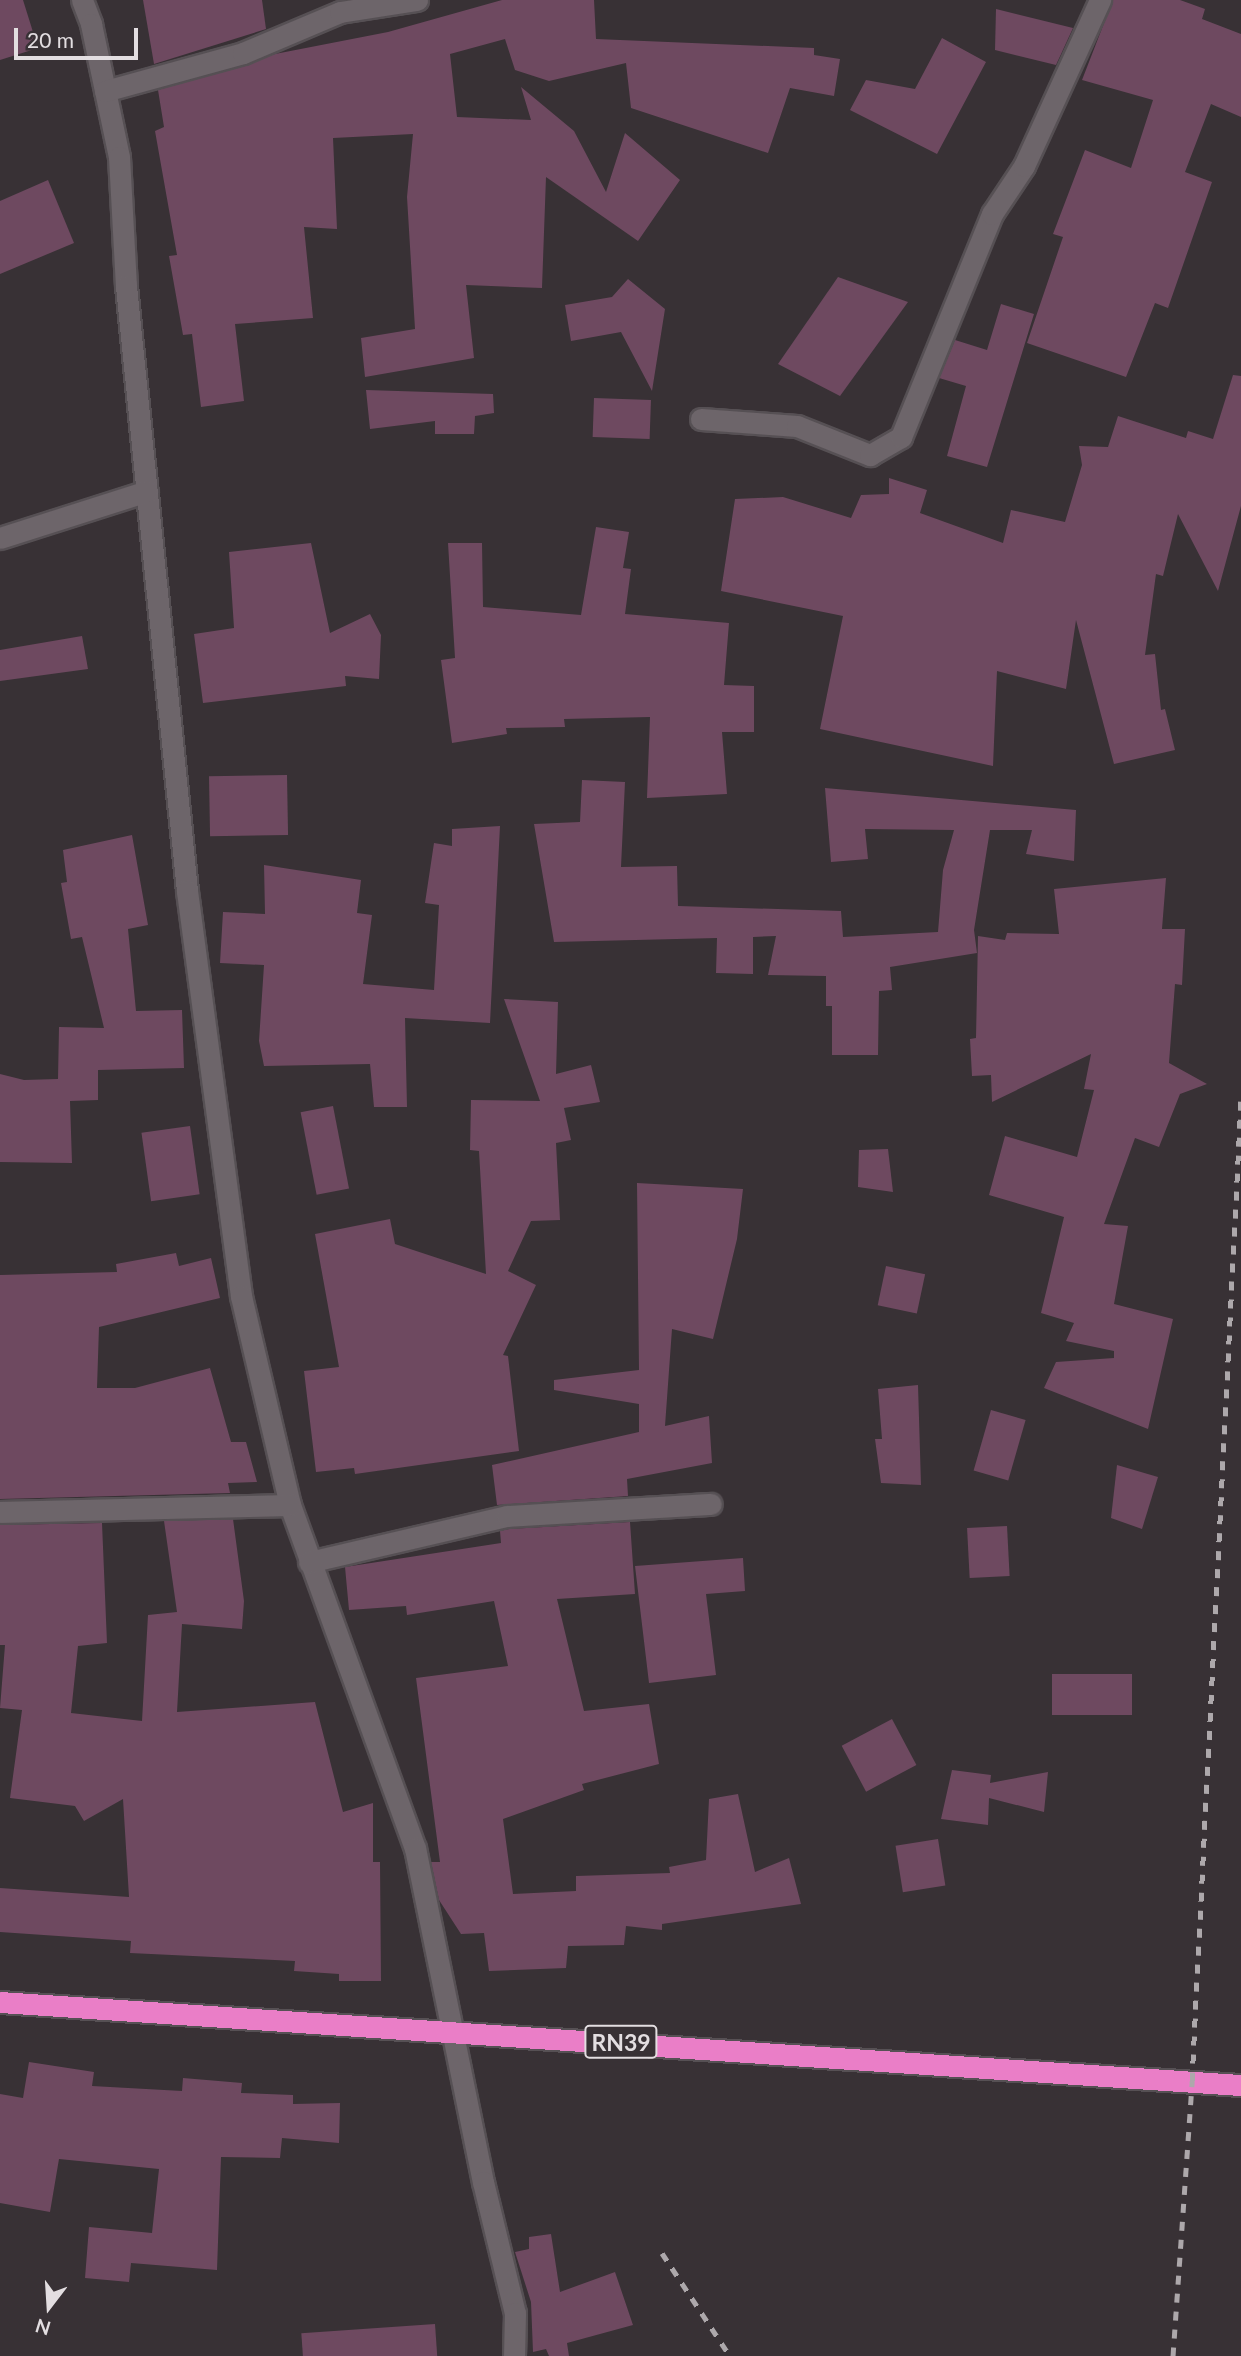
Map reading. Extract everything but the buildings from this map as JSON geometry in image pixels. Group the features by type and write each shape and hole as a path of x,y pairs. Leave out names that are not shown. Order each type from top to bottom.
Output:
{"highway":[{"name":"RN39","path":"0,2002 1241,2085"}],"street":[{"path":"82,0 119,157 126,286 187,891 241,1296 290,1505 415,1848 483,2182 515,2313 514,2356"},
{"path":"105,91 243,53 340,12 417,0"},
{"path":"701,419 797,426 870,455 901,437 992,214 1024,166 1100,0"},
{"path":"0,538 147,491"},
{"path":"309,1562 507,1516 711,1504"},
{"path":"0,1513 290,1505"}],"railway":[{"path":"1173,2356 1192,2081 1241,1100"},
{"path":"662,2253 730,2356"}]}
